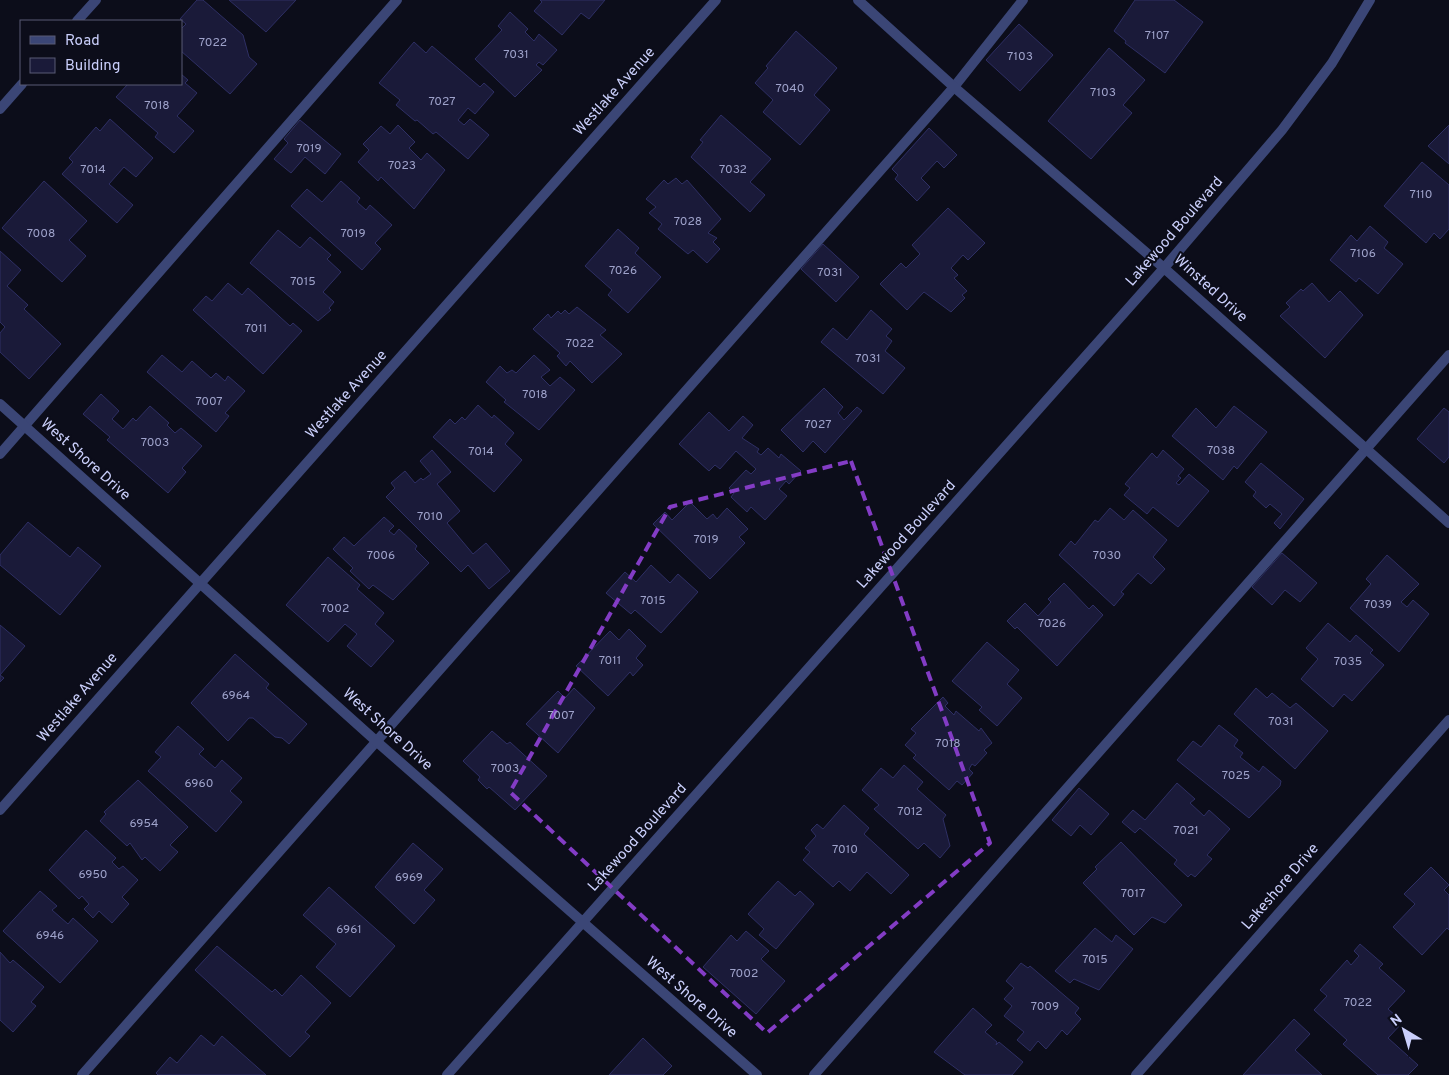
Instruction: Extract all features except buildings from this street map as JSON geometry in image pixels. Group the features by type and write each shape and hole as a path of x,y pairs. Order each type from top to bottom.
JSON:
{"street":[{"path":"78,20 96,0"},
{"path":"0,454 397,0"},
{"name":"Westlake Avenue","path":"0,810 716,0"},
{"name":"Winsted Drive","path":"858,0 954,87 1164,268 1449,523"},
{"path":"82,1075 954,87 1023,0"},
{"name":"Lakewood Boulevard","path":"447,1075 1164,268 1282,130 1332,63 1370,0"},
{"path":"0,109 21,85"},
{"path":"814,1075 1449,355"},
{"name":"West Shore Drive","path":"0,404 376,741 757,1075"},
{"name":"Lakeshore Drive","path":"1136,1075 1449,720"}],"highlighted area":[{"path":"851,461 990,843 767,1033 510,792 670,507"}]}
